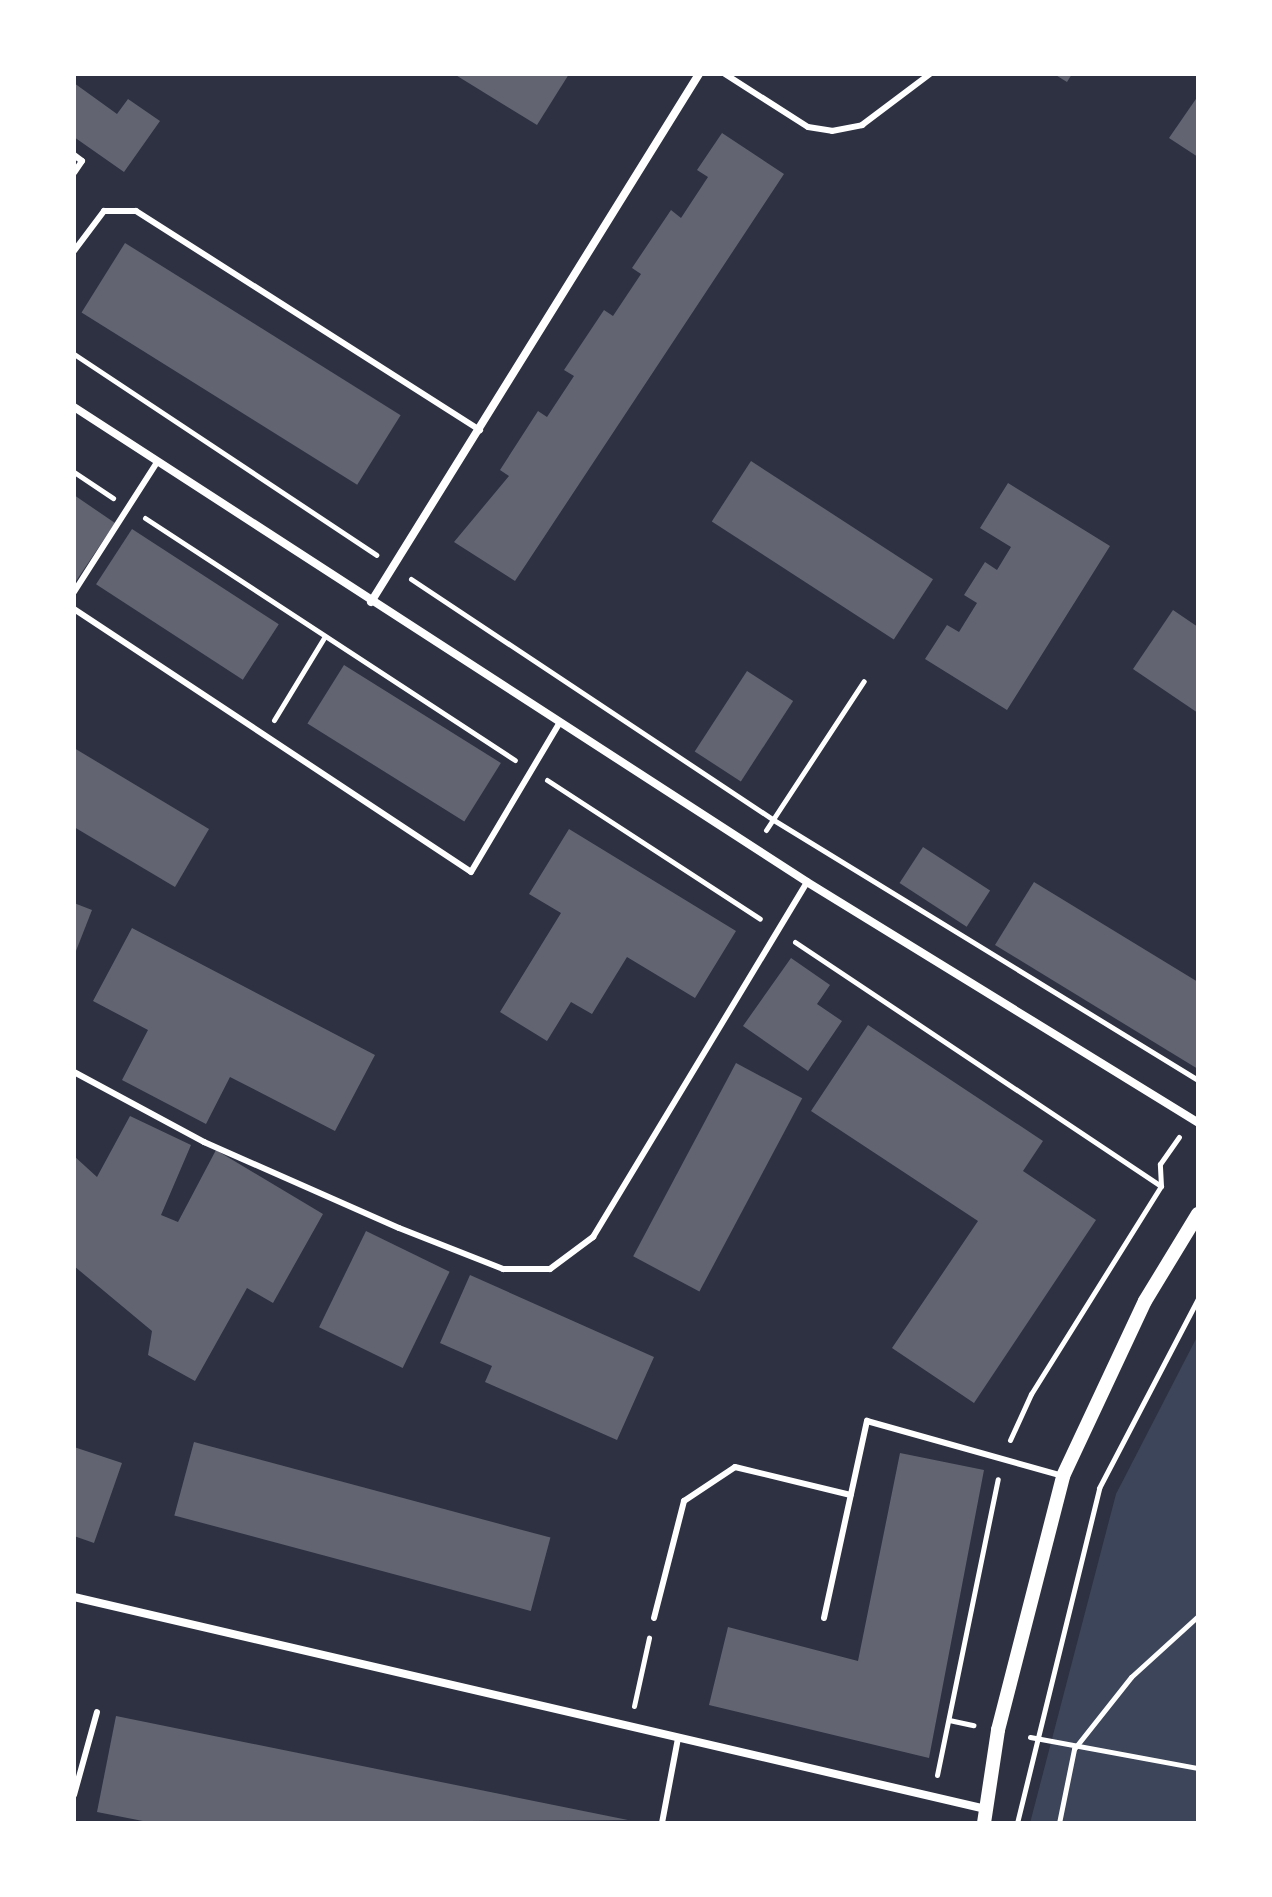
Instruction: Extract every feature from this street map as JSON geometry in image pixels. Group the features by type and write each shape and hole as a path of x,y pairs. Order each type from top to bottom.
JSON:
{"street":[{"path":"371,602 699,74"},
{"path":"74,407 807,882 1195,1121"},
{"path":"74,1597 932,1796 985,1816 998,1730 1063,1476 1145,1301 1198,1214"}],"lane":[{"path":"725,74 808,127 832,131 862,125 930,74"},
{"path":"74,155 82,161 74,173"},
{"path":"74,251 104,211 136,211 480,430"},
{"path":"74,592 157,462"},
{"path":"74,609 471,872 560,722"},
{"path":"74,1072 204,1142 399,1228 503,1269 550,1269 593,1237 807,882"},
{"path":"824,1618 867,1421 1063,1476"},
{"path":"654,1618 684,1501 735,1467 851,1495"},
{"path":"74,1795 97,1712"},
{"path":"662,1823 678,1738"}],"path":[{"path":"74,354 772,819 1198,1080"},
{"path":"74,472 778,930 1161,1186"},
{"path":"265,735 325,636"},
{"path":"756,848 864,681"},
{"path":"932,1796 1002,1458 1031,1394 1161,1186 1160,1164 1195,1121"},
{"path":"1017,1823 1032,1737 1099,1488 1198,1299"},
{"path":"1059,1823 1074,1749 1131,1677 1198,1616"},
{"path":"629,1727 654,1618"},
{"path":"949,1720 1074,1749 1198,1768"}],"shaded area":[{"path":"1198,1335 1198,1823 1030,1823 1116,1494"}],"building":[{"path":"454,74 569,74 537,125"},
{"path":"1054,74 1072,74 1067,82"},
{"path":"74,83 117,114 128,99 160,121 124,172 74,137"},
{"path":"1198,96 1198,157 1169,138"},
{"path":"722,133 784,174 515,581 454,542 509,476 500,470 538,411 547,417 574,376 564,370 604,310 613,316 641,274 632,268 671,210 681,218 708,177 697,170"},
{"path":"125,243 401,415 357,485 82,313"},
{"path":"751,461 933,579 894,640 712,521"},
{"path":"1008,483 1110,546 1007,710 925,659 947,625 959,632 977,603 964,595 985,562 997,570 1011,547 980,528"},
{"path":"74,495 115,523 74,584"},
{"path":"132,529 279,624 243,680 96,584"},
{"path":"1173,610 1198,627 1198,713 1133,669"},
{"path":"344,665 501,763 464,822 307,724"},
{"path":"747,671 793,701 741,781 695,752"},
{"path":"74,748 209,829 175,887 74,827"},
{"path":"569,829 736,931 695,998 627,957 592,1014 571,1002 547,1041 500,1012 561,913 529,894"},
{"path":"923,847 990,891 967,927 900,883"},
{"path":"1034,882 1198,982 1198,1069 995,945"},
{"path":"74,903 92,910 74,956"},
{"path":"132,928 375,1055 335,1131 230,1077 206,1124 122,1080 148,1030 93,1001"},
{"path":"791,958 830,985 817,1004 842,1021 808,1071 743,1026"},
{"path":"868,1025 1043,1141 1023,1171 1096,1220 974,1403 892,1348 978,1221 811,1111"},
{"path":"736,1063 802,1098 699,1292 633,1256"},
{"path":"130,1116 191,1145 161,1215 178,1222 216,1150 323,1214 273,1303 247,1288 195,1381 148,1355 152,1331 74,1266 74,1156 97,1177"},
{"path":"366,1231 450,1272 403,1368 319,1327"},
{"path":"470,1275 654,1357 617,1440 485,1382 492,1366 440,1343"},
{"path":"194,1442 550,1538 531,1611 174,1515"},
{"path":"74,1447 122,1463 94,1543 74,1536"},
{"path":"900,1453 984,1470 929,1758 709,1705 728,1627 858,1661"},
{"path":"116,1716 628,1820 153,1823 97,1812"}]}
